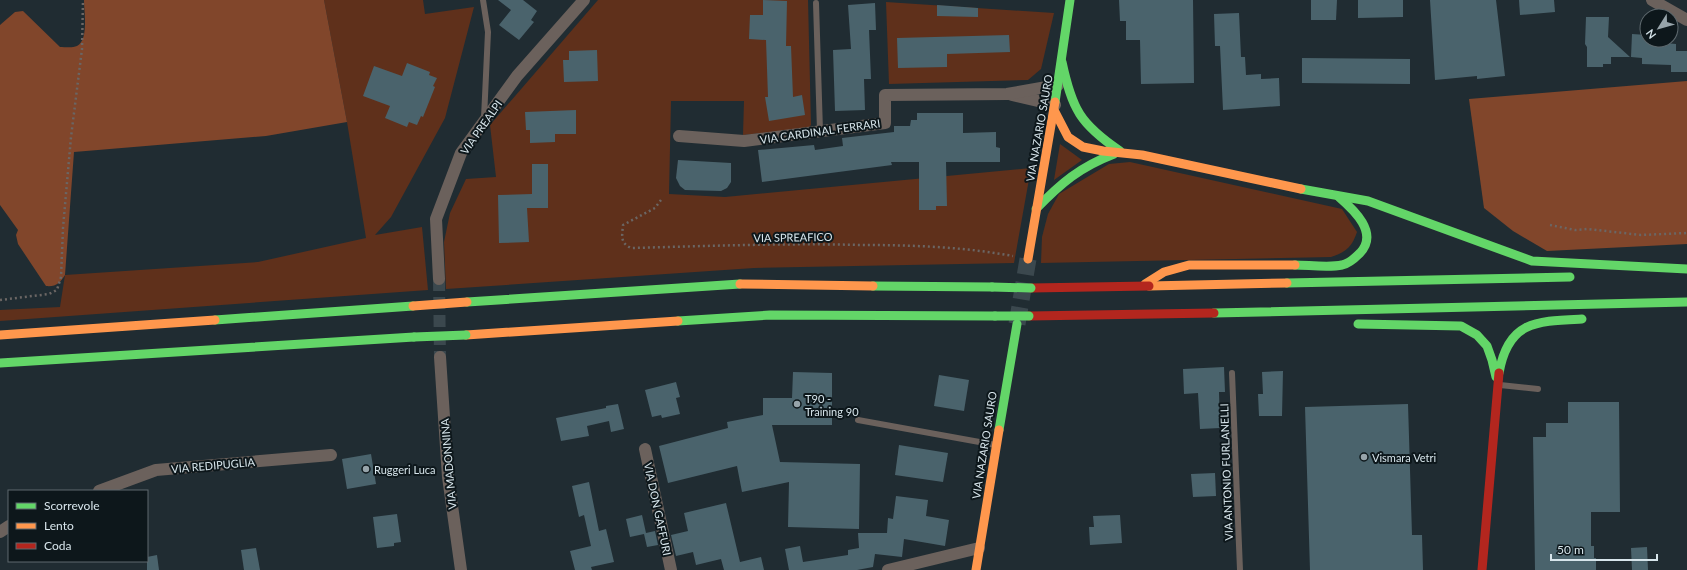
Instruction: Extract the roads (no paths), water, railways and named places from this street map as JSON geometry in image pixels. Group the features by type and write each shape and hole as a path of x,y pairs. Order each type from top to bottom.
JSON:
{"main road":[{"name":"VIA NAZARIO SAURO","path":"1028,259 1062,62 1070,0"},
{"path":"1062,62 1071,98 1077,110 1090,128 1120,152"},
{"path":"1054,107 1062,127 1068,137 1081,146 1093,150 1120,152 1339,196 1368,200 1532,261 1687,269"},
{"path":"1050,135 1062,127 1080,126 1090,128"},
{"path":"1036,209 1059,184 1077,170 1090,162 1120,152"},
{"path":"1143,285 1164,272 1189,265 1342,265 1354,260 1363,252 1367,233 1359,214 1339,196"},
{"path":"1648,277 1687,276"},
{"path":"0,335 746,284 1030,288 1578,277"},
{"path":"0,363 770,315 1029,316 1302,312 1687,302"},
{"path":"1302,312 1324,319"},
{"path":"1482,570 1497,384 1503,355 1508,342 1517,333 1544,322 1589,319"},
{"name":"VIA NAZARIO SAURO","path":"976,570 1017,324"},
{"path":"1347,324 1462,326 1474,332 1490,351 1497,384"}],"street":[{"name":"VIA PREALPI","path":"440,279 436,219 461,153 517,76 584,0"},
{"path":"1655,1 1687,20"},
{"name":"VIA CARDINAL FERRARI","path":"679,136 744,141 885,123 885,95 1007,94 1058,85"},
{"name":"VIA CARDINAL FERRARI","path":"1007,94 1054,107"},
{"name":"VIA MADONNINA","path":"440,357 448,477 461,570"},
{"name":"VIA DON GAFFURI","path":"645,449 671,570"},
{"name":"VIA REDIPUGLIA","path":"102,490 156,470 330,455"},
{"path":"888,570 980,548"}],"lane":[{"path":"483,0 488,32 483,122"},
{"path":"816,3 820,131"},
{"name":"VIA ANTONIO FURLANELLI","path":"1232,373 1240,570"},
{"path":"1497,384 1538,389"},
{"path":"858,420 997,445"}],"tunnel":[{"path":"1017,324 1028,259"},
{"path":"439,279 440,357"}],"place":[{"name":"T90 - Training 90","path":"797,404"},
{"name":"Vismara Vetri","path":"1364,457"},
{"name":"Ruggeri Luca","path":"366,469"}]}
